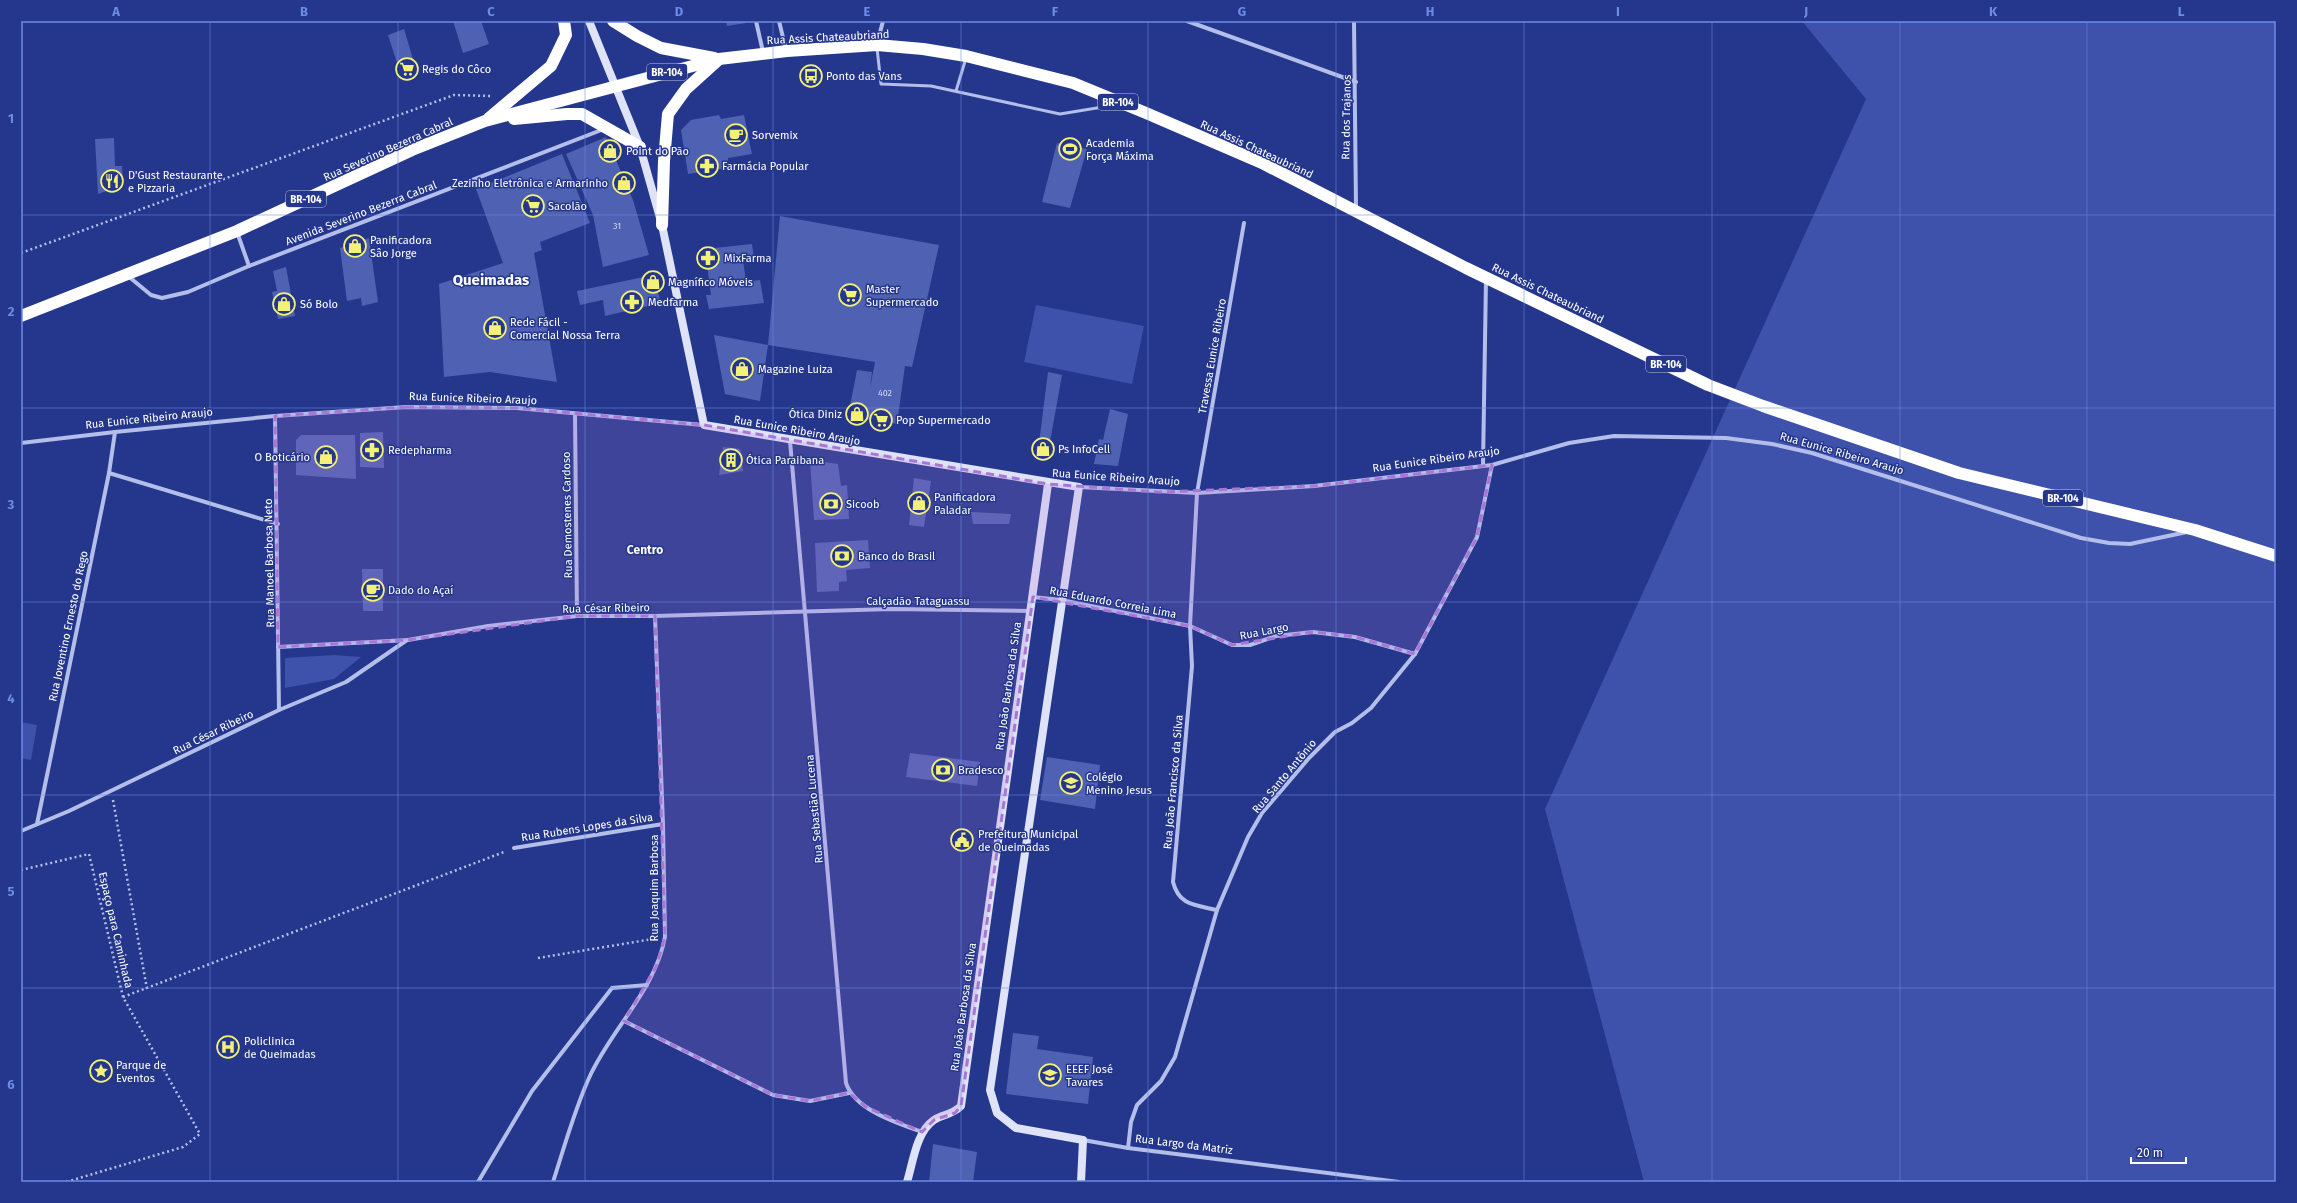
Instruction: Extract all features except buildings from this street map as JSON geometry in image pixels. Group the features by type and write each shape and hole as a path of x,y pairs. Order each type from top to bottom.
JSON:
{"highway":[{"path":"485,121 517,96 551,66 566,35 564,21"},
{"path":"613,21 637,36 661,48 719,59"},
{"name":"Rua Assis Chateaubriand","path":"615,85 719,59 763,53 877,45 923,49 966,56 1073,83 1262,163 1356,213 1708,385 1852,438 1959,473 2195,530"},
{"path":"662,225 664,161 668,114 686,89 719,59"},
{"name":"Rua Severino Bezerra Cabral","path":"21,316 237,231 412,150 485,121 615,85"},
{"path":"485,121 582,114 640,147"},
{"name":"BR-104","path":"2195,530 2276,556"}],"street":[{"path":"589,21 640,147 662,225 704,425"},
{"path":"756,21 763,53"},
{"path":"779,21 786,51"},
{"path":"877,45 883,21"},
{"path":"1187,21 1356,82"},
{"name":"Rua dos Trajanos","path":"1354,21 1357,137 1354,172 1356,213"},
{"name":"Avenida Severino Bezerra Cabral","path":"126,275 141,288 162,298 188,292 250,266 607,128"},
{"name":"Travessa Eunice Ribeiro","path":"1190,626 1197,493 1244,223"},
{"path":"237,231 250,266"},
{"path":"1483,465 1486,277"},
{"name":"Rua Eunice Ribeiro Araujo","path":"21,443 275,416 406,407 517,408 704,425 790,441 1048,484 1197,493 1314,486 1492,465 1569,443 1614,436 1726,438 1772,444 1812,453 2080,538 2109,543 2130,544 2195,530"},
{"name":"Rua Demostenes Cardoso","path":"575,414 577,616"},
{"name":"Rua Manoel Barbosa Neto","path":"275,416 278,524 279,710"},
{"name":"Rua Joventino Ernesto do Rego","path":"37,824 109,473 115,432"},
{"name":"Rua Sebastião Lucena","path":"790,441 846,1083 849,1093"},
{"name":"Rua Santo Antônio","path":"1128,1148 1131,1122 1137,1105 1161,1081 1175,1057 1217,910 1248,837 1262,813 1323,743 1335,732 1352,723 1371,708 1415,654 1477,537 1492,465"},
{"path":"109,473 278,524"},
{"name":"Rua João Barbosa da Silva","path":"922,1132 934,1120 954,1113 961,1106 1048,484"},
{"path":"1061,600 1079,487"},
{"name":"Rua Eduardo Correia Lima","path":"1032,597 1061,600 1190,626"},
{"name":"Rua Largo da Matriz","path":"1061,600 990,1090 997,1113 1016,1128 1128,1148 1399,1182"},
{"name":"Calçadão Tataguassu","path":"806,612 892,609 1030,611"},
{"name":"Rua César Ribeiro","path":"278,647 408,640 488,626 577,616 655,616 806,612"},
{"name":"Rua Joaquim Barbosa","path":"553,1182 589,1078 647,985 662,951 665,937 664,824 655,616"},
{"name":"Rua Largo","path":"1190,626 1232,645 1250,645 1276,636 1313,632 1355,637 1415,654"},
{"name":"Rua João Francisco da Silva","path":"1190,626 1192,666 1173,882 1176,892 1188,903 1217,910"},
{"name":"Rua César Ribeiro","path":"21,831 112,790 279,710 346,682 408,640"},
{"name":"Rua Rubens Lopes da Silva","path":"514,848 664,824"},
{"path":"478,1182 532,1091 612,988 647,985"},
{"path":"624,1021 773,1095 810,1101 849,1093 866,1107 922,1132 907,1182"},
{"path":"1081,1182 1083,1140"}],"lane":[{"path":"877,45 881,84 931,86 1060,114 1123,103"},
{"path":"956,91 966,56"}],"path":[{"path":"21,253 454,95 517,96"},
{"path":"112,790 147,989"},
{"path":"123,997 514,848"},
{"name":"Espaço para Caminhada","path":"21,870 89,854 123,997 200,1134 183,1147 66,1182"},
{"path":"538,958 665,937"}],"highlighted area":[{"path":"406,407 517,408 704,425 1048,484 1159,492 1314,486 1492,465 1477,537 1415,654 1355,637 1313,632 1232,645 1190,626 1033,597 961,1106 955,1113 934,1120 922,1132 866,1107 849,1093 810,1101 773,1095 624,1021 656,967 665,937 655,616 577,616 408,640 278,647 275,416"}],"shaded area":[{"path":"1802,21 2276,21 2276,1182 1644,1182 1545,809 1866,99"},
{"path":"1036,305 1144,326 1132,384 1024,362"},
{"path":"334,655 361,657 334,679 285,688 285,658"},
{"path":"21,722 37,725 31,760 21,758"}],"place":[{"name":"Regis do Côco","path":"407,69"},
{"name":"Ponto das Vans","path":"811,76"},
{"name":"Sorvemix","path":"736,135"},
{"name":"Academia Força Máxima","path":"1070,149"},
{"name":"Point do Pão","path":"610,151"},
{"name":"Farmácia Popular","path":"707,166"},
{"name":"D'Gust Restaurante e Pizzaria","path":"112,181"},
{"name":"Zezinho Eletrônica e Armarinho","path":"624,183"},
{"name":"Sacolão","path":"533,206"},
{"name":"Panificadora Sâo Jorge","path":"355,246"},
{"name":"MixFarma","path":"708,258"},
{"name":"Magnífico Móveis","path":"653,282"},
{"name":"Master Supermercado","path":"850,295"},
{"name":"Medfarma","path":"632,302"},
{"name":"Só Bolo","path":"284,304"},
{"name":"Rede Fácil - Comercial Nossa Terra","path":"495,328"},
{"name":"Magazine Luiza","path":"742,369"},
{"name":"Ótica Diniz","path":"857,414"},
{"name":"Pop Supermercado","path":"881,420"},
{"name":"Ps InfoCell","path":"1043,449"},
{"name":"Redepharma","path":"372,450"},
{"name":"O Boticário","path":"326,457"},
{"name":"Ótica Paraibana","path":"731,460"},
{"name":"Panificadora Paladar","path":"919,503"},
{"name":"Sicoob","path":"831,504"},
{"name":"Banco do Brasil","path":"842,556"},
{"name":"Dado do Açaí","path":"373,590"},
{"name":"Bradesco","path":"943,770"},
{"name":"Colégio Menino Jesus","path":"1071,783"},
{"name":"Prefeitura Municipal de Queimadas","path":"962,840"},
{"name":"Policlinica de Queimadas","path":"228,1047"},
{"name":"Parque de Eventos","path":"101,1071"},
{"name":"EEEF José Tavares","path":"1050,1075"}],"district":[{"name":"Queimadas","path":"491,280"},
{"name":"Centro","path":"645,550"}]}
